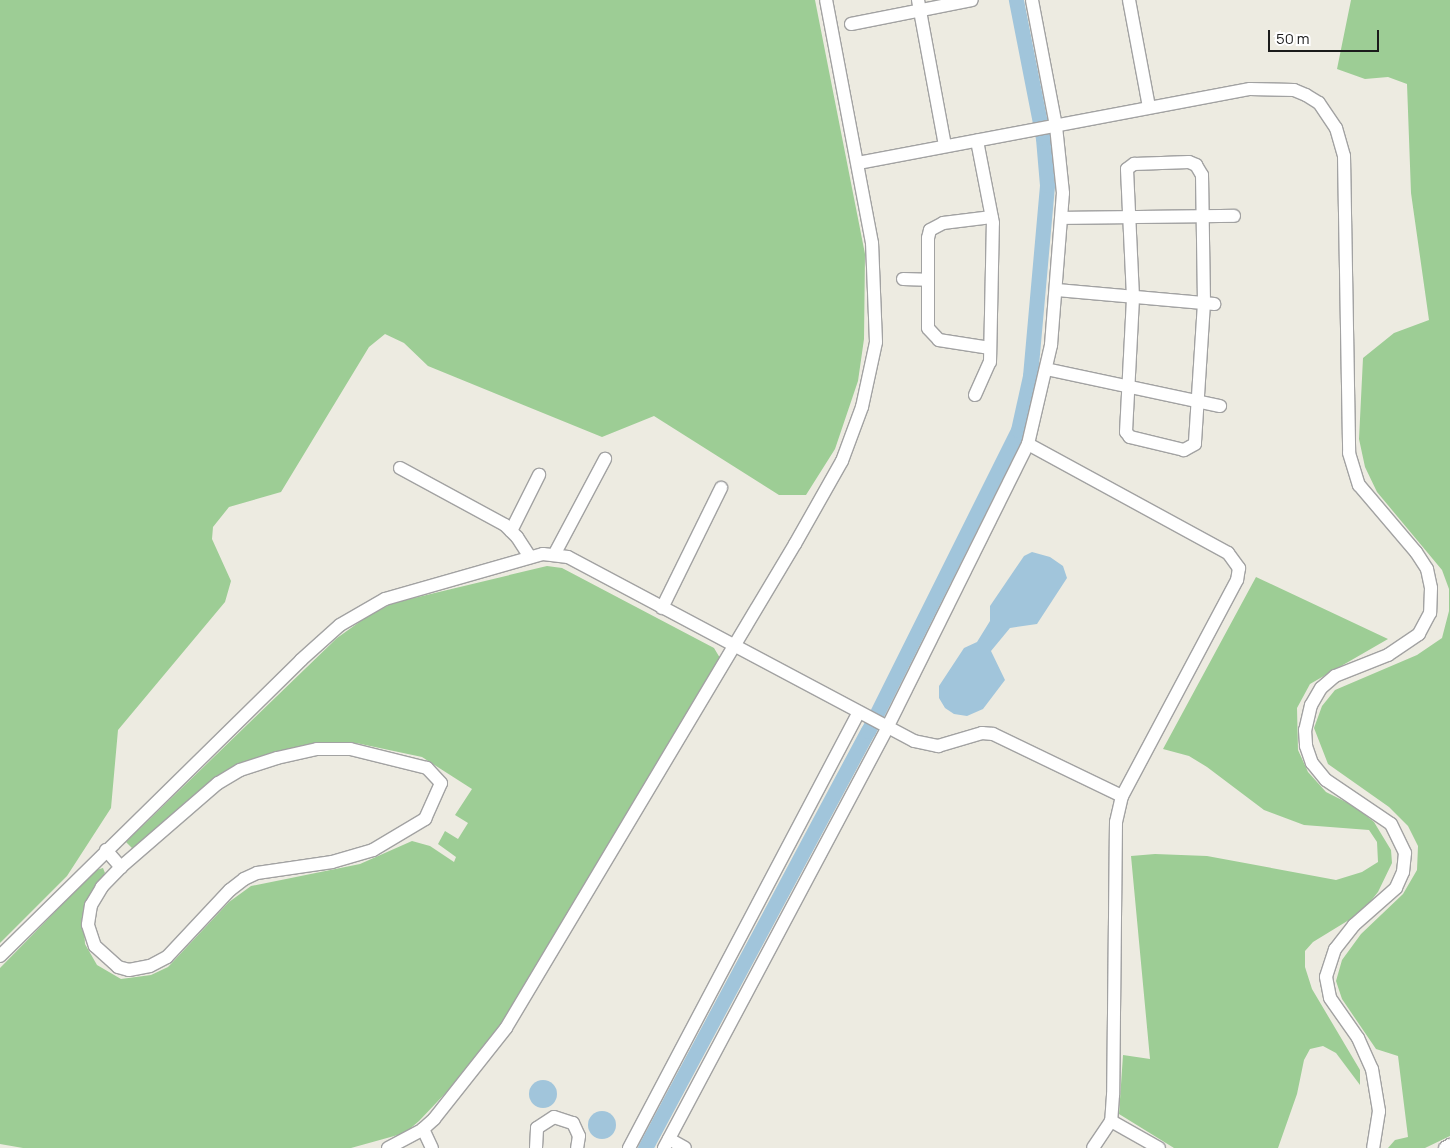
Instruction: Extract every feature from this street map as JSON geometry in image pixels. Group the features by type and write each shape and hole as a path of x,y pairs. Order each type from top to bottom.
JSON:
{"street":[{"path":"388,1148 423,1129 456,1094 506,1028 736,647 842,461 862,408 876,342 875,288 872,243 826,0"},
{"path":"851,24 919,5 972,0"},
{"path":"629,1148 873,721 1028,444 1046,369 1057,290 1063,193 1032,0"},
{"path":"1129,0 1149,107"},
{"path":"919,5 945,146"},
{"path":"858,163 1250,89 1294,90 1319,103 1328,115 1344,156 1349,452 1359,484 1416,552 1427,569 1431,588 1430,613 1419,634 1388,656 1335,676 1321,688 1311,705 1305,730 1306,746 1312,763 1326,780 1376,810 1391,824 1405,853 1403,872 1396,888 1334,948 1326,977 1330,998 1358,1038 1372,1069 1379,1111 1373,1148"},
{"path":"974,395 987,372 990,348 992,217 977,141"},
{"path":"1188,162 1200,169 1203,216 1209,303 1194,444 1184,450 1130,437 1124,424 1133,297 1129,166 1188,162"},
{"path":"1062,218 1234,216"},
{"path":"990,348 938,340 932,336 926,323 930,230 943,223 992,217"},
{"path":"903,279 927,280"},
{"path":"1057,290 1209,303"},
{"path":"1046,369 1220,406"},
{"path":"1028,444 1228,554 1239,568 1237,580 1122,796 1116,822 1111,1121 1093,1148"},
{"path":"554,555 605,459"},
{"path":"400,468 511,530 530,557"},
{"path":"511,530 539,475"},
{"path":"662,608 721,488"},
{"path":"0,956 301,660 340,625 385,599 530,557 554,555 568,557 873,721 928,746 982,733 993,734 1122,796"},
{"path":"685,1148 667,1144 873,721"},
{"path":"317,749 350,749 428,768 441,783 425,819 379,847 332,862 277,868 244,879 230,890 167,957 150,966 129,970 118,967 95,946 88,926 91,905 102,887 122,867 218,783 240,770 277,758 317,749"},
{"path":"106,850 122,867"},
{"path":"536,1148 537,1128 554,1117 573,1123 579,1136 577,1148"},
{"path":"1111,1121 1159,1148"},
{"path":"423,1129 432,1148"},
{"path":"1445,1148 1450,1145"}],"green space":[{"path":"0,0 815,0 865,254 864,339 858,381 835,449 806,495 779,495 654,416 602,437 428,366 404,343 385,334 369,347 281,492 229,507 213,527 212,539 231,581 225,602 118,730 111,808 67,876 0,943"},
{"path":"1351,0 1450,0 1450,1136 1425,1148 1388,1148 1395,1140 1408,1137 1398,1056 1376,1049 1342,999 1336,981 1342,960 1361,934 1403,894 1417,870 1418,846 1408,826 1389,807 1328,764 1314,728 1322,706 1335,690 1417,655 1442,638 1449,611 1449,589 1442,570 1377,492 1365,467 1359,439 1363,358 1394,333 1429,320 1411,193 1407,84 1388,77 1365,79 1337,69"},
{"path":"547,566 562,568 714,648 720,658 500,1025 456,1082 405,1133 351,1148 23,1148 0,1144 0,968 96,870 103,868 105,873 83,910 85,944 97,965 121,979 151,975 168,967 229,902 251,886 360,864 412,841 430,846 454,862 456,857 438,844 445,831 458,839 468,823 455,815 472,789 422,757 356,743 317,744 238,764 133,849 126,842 337,638 365,618 393,603"},
{"path":"1256,577 1388,639 1310,684 1297,708 1298,750 1308,772 1326,792 1354,806 1374,822 1391,850 1392,863 1378,892 1362,912 1313,942 1305,951 1305,967 1312,989 1360,1070 1360,1085 1336,1053 1323,1046 1310,1049 1304,1060 1297,1094 1278,1148 1174,1148 1119,1114 1123,1055 1150,1059 1131,856 1155,854 1207,856 1336,880 1362,872 1378,862 1377,842 1369,830 1304,825 1264,810 1207,767 1189,756 1163,749"}],"water":[{"path":"1032,552 1050,557 1063,566 1067,578 1037,624 1010,628 991,651 1005,680 983,709 967,716 954,714 945,708 939,698 939,686 964,648 977,642 990,621 990,606 1024,556"},
{"path":"543,1080 553,1084 557,1094 553,1104 543,1108 533,1104 529,1094 533,1084"},
{"path":"602,1111 612,1115 616,1125 612,1135 602,1139 592,1135 588,1125 592,1115"}],"waterway":[{"path":"645,1148 868,731 1018,430 1030,376 1047,185 1043,138 1016,0"}]}
